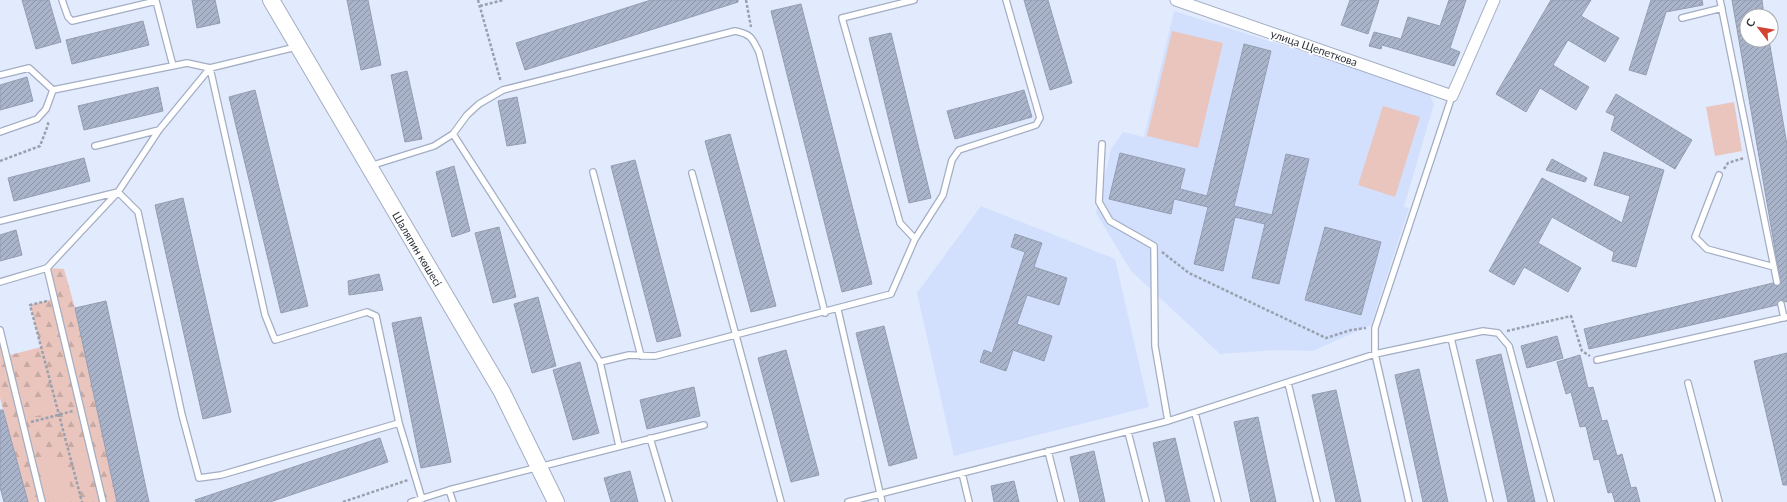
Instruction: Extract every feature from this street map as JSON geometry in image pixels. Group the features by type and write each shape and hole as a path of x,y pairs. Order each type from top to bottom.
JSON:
{"main road":[{"name":"Шаляпин көшесі","path":"271,0 368,167 502,392 540,466 556,502"}],"street":[{"name":"улица Щепеткова","path":"1176,0 1452,96"},
{"path":"1452,96 1494,0"}],"lane":[{"path":"62,0 68,17 72,21 156,0 173,66"},
{"path":"914,0 842,18 900,223 915,239"},
{"path":"600,362 629,355 655,356 838,310 891,294 915,239 944,195 952,160 959,150 1036,125 1040,118 1006,0"},
{"path":"1720,0 1777,282"},
{"path":"1682,18 1722,8"},
{"path":"368,167 434,146 453,134 467,115 479,104 503,90 735,30 746,32 753,38 759,52 825,313"},
{"path":"53,90 187,63 210,68 298,46"},
{"path":"0,75 29,68 53,90"},
{"path":"0,282 47,268 118,192 159,130 210,68"},
{"path":"210,68 265,315 275,340 367,312 376,316 399,423 422,499"},
{"path":"0,132 37,119 46,109 53,90"},
{"path":"1409,502 1376,354 1375,328 1452,96"},
{"path":"95,146 159,130"},
{"path":"453,134 600,362 619,446"},
{"path":"1102,144 1100,202 1110,221 1154,246 1156,346 1168,421"},
{"path":"593,172 641,356"},
{"path":"692,173 781,502"},
{"path":"1719,176 1695,237 1707,249 1774,267"},
{"path":"118,192 138,212 182,415 199,478 221,475 399,423"},
{"path":"0,221 118,192"},
{"path":"47,268 103,502"},
{"path":"1597,360 1785,318 1781,304"},
{"path":"838,310 882,502"},
{"path":"0,330 42,502"},
{"path":"848,502 881,495 1168,421 1376,354 1483,331 1498,334 1509,346 1551,502"},
{"path":"1452,338 1490,502"},
{"path":"1288,382 1317,502"},
{"path":"1688,383 1719,502"},
{"path":"1195,413 1218,502"},
{"path":"411,502 449,490 540,466 704,425"},
{"path":"1128,432 1146,502"},
{"path":"650,438 669,502"},
{"path":"1048,452 1061,502"},
{"path":"962,473 969,502"},
{"path":"449,490 453,502"}],"path":[{"path":"478,0 503,90"},
{"path":"480,6 503,0"},
{"path":"746,0 753,38"},
{"path":"0,161 40,146 48,125 46,109"},
{"path":"1719,176 1728,163 1751,156"},
{"path":"1154,246 1189,273 1326,338 1351,330 1375,328"},
{"path":"54,299 30,305 82,502"},
{"path":"1498,334 1571,316 1582,352 1597,360"},
{"path":"23,424 81,409"},
{"path":"342,502 415,478"}],"shaded area":[{"path":"1174,11 1428,91 1434,104 1404,207 1409,208 1371,325 1313,351 1277,350 1220,354 1131,271 1096,213 1111,149 1123,132 1144,137"},
{"path":"981,206 1115,259 1149,407 954,456 917,293"}],"green space":[{"path":"1172,31 1223,43 1198,148 1147,136"},
{"path":"1734,102 1742,151 1715,156 1706,107"},
{"path":"1383,106 1420,117 1395,197 1358,185"},
{"path":"47,268 64,269 75,308 117,502 28,502 0,398 0,330 6,356 41,347 30,305 54,299"},
{"path":"51,398 54,412 32,417 29,403"},
{"path":"86,450 93,476 79,479 72,454"},
{"path":"62,457 73,496 50,502 40,462"}],"building":[{"path":"22,0 49,0 61,42 36,49"},
{"path":"192,0 215,0 220,23 197,28"},
{"path":"347,0 368,0 381,65 361,70"},
{"path":"651,0 738,0 738,2 525,70 516,43"},
{"path":"1024,0 1048,0 1072,83 1050,90"},
{"path":"1350,0 1379,0 1368,34 1341,25"},
{"path":"1449,0 1466,0 1450,48 1460,52 1454,66 1382,45 1381,49 1369,46 1374,32 1401,39 1408,17 1440,26"},
{"path":"1551,0 1591,0 1581,16 1619,38 1605,62 1568,40 1553,65 1589,87 1576,110 1540,88 1526,112 1496,94"},
{"path":"1651,0 1702,0 1703,5 1666,12 1646,75 1629,70"},
{"path":"1732,0 1762,0 1763,8 1739,8 1739,41"},
{"path":"801,4 872,284 842,292 771,11"},
{"path":"143,21 149,45 72,64 66,40"},
{"path":"891,33 931,198 909,203 869,38"},
{"path":"1244,44 1271,51 1234,206 1272,215 1286,154 1309,159 1279,284 1252,278 1265,224 1235,217 1223,271 1194,264 1208,207 1174,199 1171,214 1109,199 1120,153 1185,169 1180,189 1207,196"},
{"path":"1740,48 1770,48 1787,145 1787,302 1780,300 1777,305 1589,349 1584,329 1773,283 1776,286 1781,284"},
{"path":"407,71 422,139 405,142 391,75"},
{"path":"27,77 33,101 0,110 0,85"},
{"path":"158,87 163,111 84,130 78,106"},
{"path":"255,90 308,306 281,313 229,97"},
{"path":"1024,90 1032,117 955,139 947,111"},
{"path":"1616,94 1692,140 1675,169 1611,130 1615,116 1606,112"},
{"path":"517,97 526,143 507,146 498,101"},
{"path":"730,134 776,306 751,312 705,141"},
{"path":"1604,152 1664,170 1636,267 1612,261 1614,252 1552,217 1538,243 1581,268 1568,292 1524,267 1514,285 1489,271 1542,178 1622,223 1630,196 1594,185"},
{"path":"84,158 90,181 14,201 8,178"},
{"path":"1552,159 1587,178 1585,182 1546,170"},
{"path":"635,160 681,336 657,342 611,166"},
{"path":"454,166 470,231 452,237 436,172"},
{"path":"183,198 231,412 203,419 155,205"},
{"path":"499,227 516,297 493,303 475,233"},
{"path":"1325,227 1381,242 1361,315 1305,300"},
{"path":"16,230 22,255 0,261 0,235"},
{"path":"1015,234 1042,243 1034,267 1067,278 1059,305 1027,295 1017,324 1052,336 1044,361 1013,350 1006,371 980,362 984,350 992,353 1025,252 1011,247"},
{"path":"379,274 383,290 349,295 348,281"},
{"path":"538,297 556,366 532,373 514,304"},
{"path":"106,301 149,502 117,502 75,308"},
{"path":"421,317 451,462 421,468 392,323"},
{"path":"884,326 917,458 889,466 856,333"},
{"path":"1557,336 1563,358 1527,368 1521,346"},
{"path":"786,350 819,475 791,482 758,358"},
{"path":"1787,353 1787,485 1783,485 1754,361"},
{"path":"1501,354 1535,502 1508,502 1476,360"},
{"path":"1580,355 1588,388 1593,387 1602,421 1607,420 1617,456 1622,454 1631,488 1636,487 1640,502 1615,502 1612,492 1608,493 1599,459 1594,460 1586,426 1580,427 1571,392 1566,394 1557,362"},
{"path":"580,362 599,433 573,440 553,370"},
{"path":"1419,369 1448,502 1423,502 1395,375"},
{"path":"694,387 700,416 647,429 640,400"},
{"path":"1336,390 1361,502 1336,502 1312,395"},
{"path":"0,410 3,410 28,502 4,502 0,487"},
{"path":"1258,417 1276,502 1251,502 1234,422"},
{"path":"380,438 388,462 270,502 196,502 195,500"},
{"path":"1175,438 1190,502 1166,502 1153,443"},
{"path":"1094,451 1105,502 1080,502 1070,457"},
{"path":"630,471 638,502 611,502 604,478"},
{"path":"1014,481 1019,502 994,502 991,486"}]}
